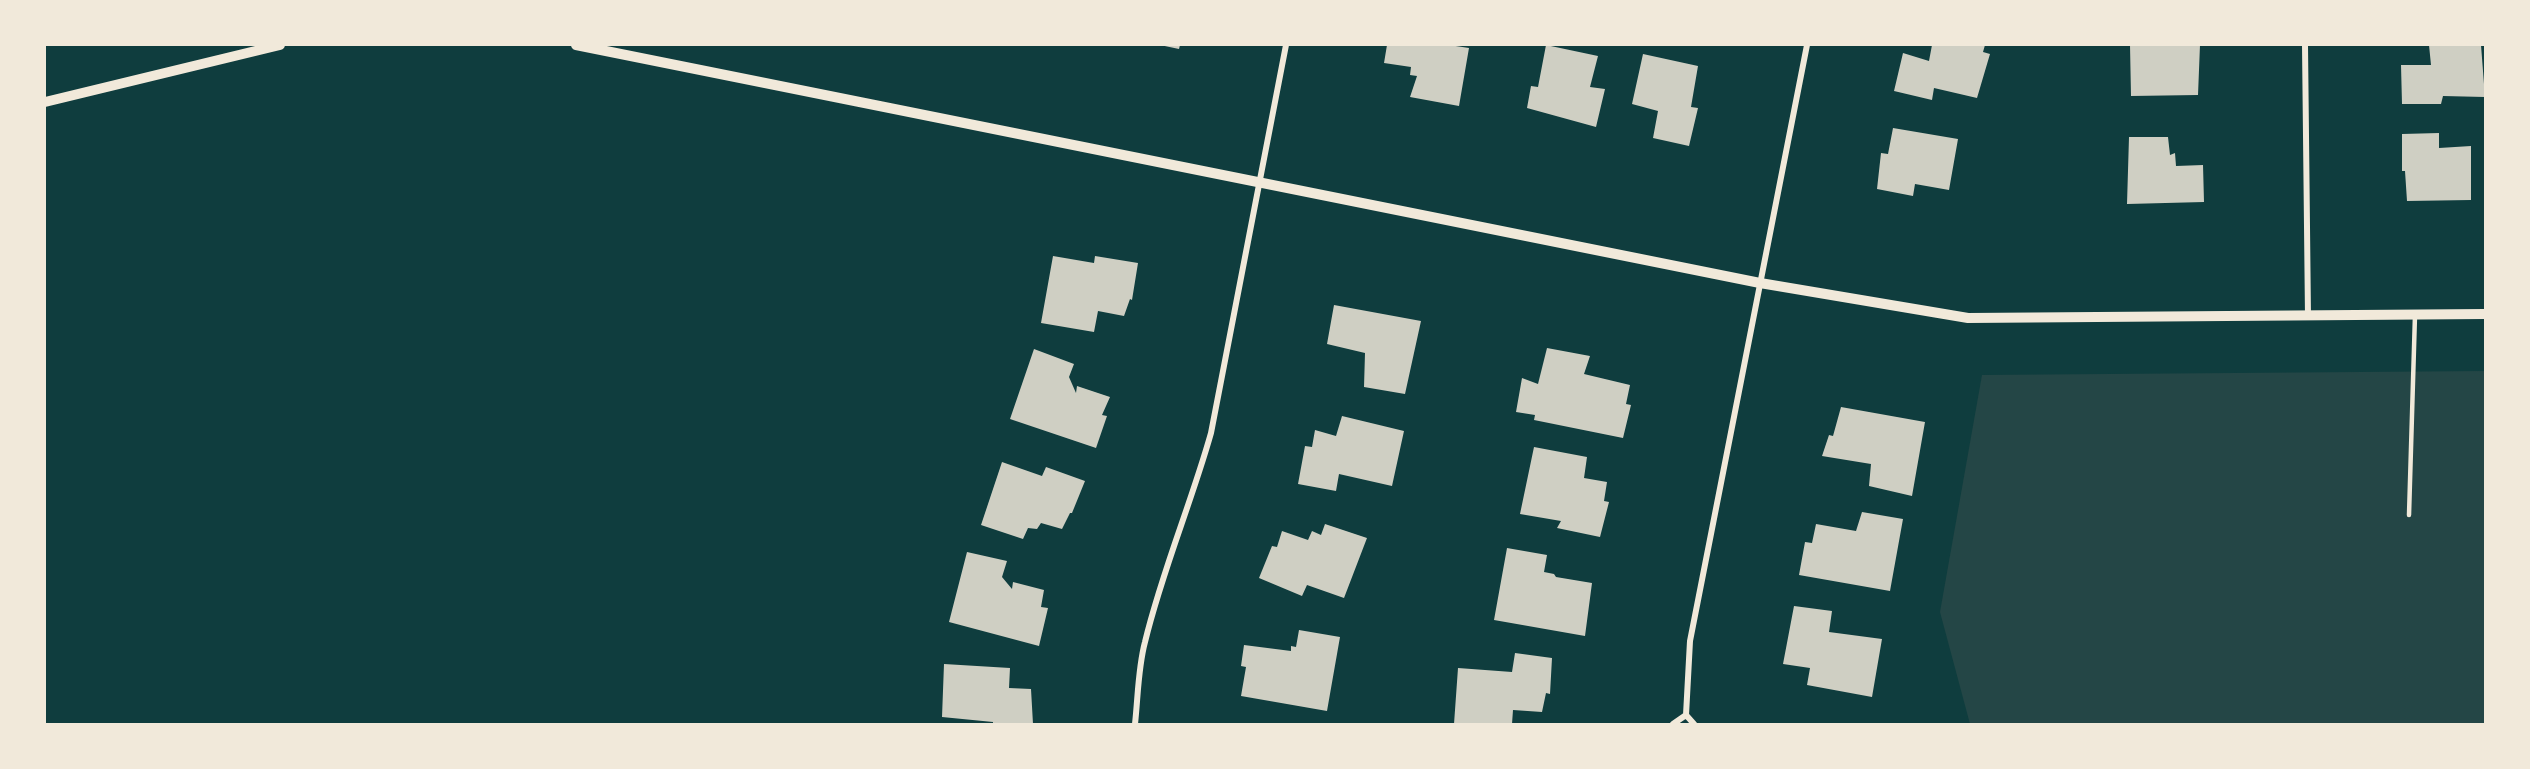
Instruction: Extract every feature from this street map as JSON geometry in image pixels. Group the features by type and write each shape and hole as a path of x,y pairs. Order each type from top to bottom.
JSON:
{"street":[{"path":"45,102 280,45"},
{"path":"576,45 1760,283 1968,318 2485,314"},
{"path":"1135,724 1144,645 1167,561 1195,488 1211,433 1286,45"},
{"path":"1694,724 1686,716 1690,641 1807,45"},
{"path":"2305,45 2308,316"},
{"path":"1673,724 1686,716"}],"lane":[{"path":"2409,515 2415,315"}],"shaded area":[{"path":"2485,371 2485,724 1970,724 1940,612 1982,375"}],"building":[{"path":"1160,45 1180,45 1179,49"},
{"path":"1387,45 1449,45 1469,48 1459,106 1410,97 1417,76 1410,75 1411,67 1384,63"},
{"path":"1546,45 1598,56 1590,87 1605,89 1596,127 1527,108 1531,86 1538,87"},
{"path":"1932,45 1985,45 1983,52 1990,54 1977,98 1934,88 1932,100 1894,91 1903,53 1929,61"},
{"path":"2130,45 2200,45 2198,95 2131,96"},
{"path":"2429,45 2481,45 2485,97 2443,96 2441,104 2402,104 2401,65 2431,65"},
{"path":"1643,54 1698,66 1691,107 1698,108 1689,146 1653,138 1658,111 1632,104"},
{"path":"1893,128 1958,139 1949,190 1915,184 1913,196 1877,189 1881,153 1888,154"},
{"path":"2439,133 2439,148 2471,146 2471,200 2407,201 2405,171 2402,171 2402,134"},
{"path":"2129,137 2168,137 2170,155 2175,153 2176,166 2203,165 2204,202 2127,204"},
{"path":"1053,256 1094,263 1095,256 1138,263 1132,300 1130,299 1124,316 1098,311 1094,332 1041,323"},
{"path":"1334,305 1421,321 1405,394 1364,387 1365,353 1327,344"},
{"path":"1547,348 1590,356 1584,374 1630,385 1626,404 1631,405 1623,438 1534,420 1535,415 1516,412 1522,378 1538,384"},
{"path":"1034,349 1074,364 1069,377 1076,393 1077,386 1110,397 1102,415 1107,416 1096,448 1010,419"},
{"path":"1841,407 1925,422 1912,496 1869,486 1871,464 1822,456 1829,435 1833,436"},
{"path":"1342,416 1404,431 1392,486 1339,474 1336,491 1298,484 1305,446 1312,447 1315,430 1336,436"},
{"path":"1534,447 1587,457 1584,478 1607,482 1604,501 1609,502 1600,537 1557,528 1561,521 1520,514"},
{"path":"1002,462 1042,476 1046,467 1085,481 1072,513 1062,529 1041,523 1037,529 1028,528 1023,539 981,525"},
{"path":"1862,512 1903,519 1890,591 1799,575 1805,542 1812,543 1816,524 1856,531"},
{"path":"1325,524 1367,538 1344,598 1307,585 1302,596 1259,578 1272,546 1277,547 1282,531 1308,540 1312,531 1321,535"},
{"path":"1507,548 1547,555 1544,572 1554,574 1556,577 1592,583 1585,636 1494,620"},
{"path":"967,552 1007,561 1002,577 1012,589 1013,582 1044,590 1041,607 1048,608 1039,646 949,622"},
{"path":"1794,606 1832,611 1829,632 1882,639 1872,697 1807,685 1810,668 1783,664"},
{"path":"1299,630 1340,637 1327,711 1241,696 1246,667 1241,666 1244,645 1291,651 1291,646 1296,647"},
{"path":"1515,653 1552,658 1550,694 1546,693 1542,712 1513,710 1512,724 1454,724 1458,668 1512,672"},
{"path":"944,664 1010,668 1009,688 1031,689 1033,724 993,724 993,722 942,717"}]}
